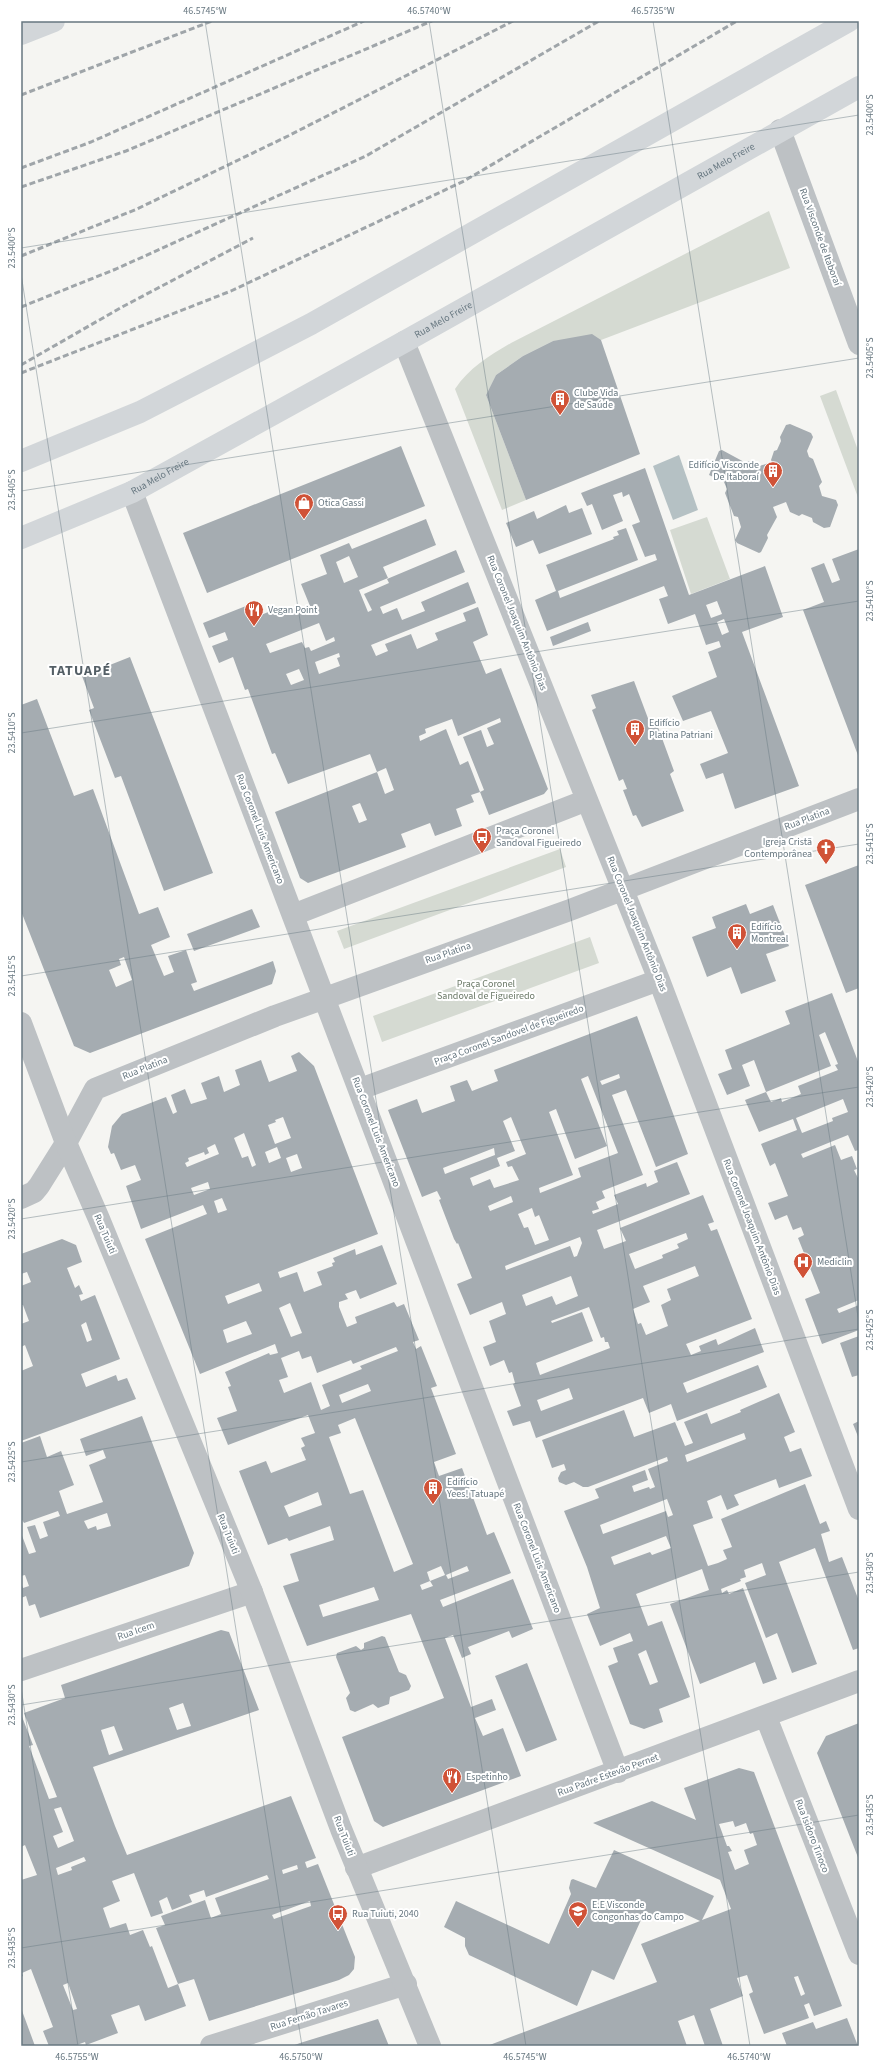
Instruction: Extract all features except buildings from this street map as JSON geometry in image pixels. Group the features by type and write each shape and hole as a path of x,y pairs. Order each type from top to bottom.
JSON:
{"main road":[{"path":"21,34 54,21"},
{"path":"21,461 140,412 311,324 849,21"},
{"name":"Rua Melo Freire","path":"21,538 132,492 404,342 859,87"}],"street":[{"name":"Rua Visconde de Itaboraí","path":"780,130 859,344"},
{"name":"Rua Coronel Joaquim Antônio Dias","path":"404,342 659,980 859,1510"},
{"name":"Rua Coronel Luis Americano","path":"132,492 360,1089 618,1772"},
{"name":"Rua Platina","path":"21,1198 34,1192 66,1143 95,1088 325,998 623,890 859,799"},
{"path":"293,915 587,800"},
{"name":"Praça Coronel Sandovel de Figueiredo","path":"360,1089 659,980"},
{"name":"Rua Tuiuti","path":"21,1023 66,1143 99,1219 252,1592 356,1868 375,1916 406,1984 430,2046"},
{"name":"Rua Icem","path":"21,1670 252,1592"},
{"name":"Rua Padre Estevão Pernet","path":"356,1868 766,1717 859,1681"},
{"name":"Rua Isidoro Tinoco","path":"766,1717 859,1954"},
{"name":"Rua Fernão Tavares","path":"212,2046 406,1984"}],"green space":[{"path":"769,211 790,268 601,340 553,341 523,356 496,375 486,395 526,500 502,510 455,389 467,375 480,363 511,343"},
{"path":"836,390 859,453 859,500 820,396"},
{"path":"707,517 730,579 691,594 670,530"},
{"path":"560,849 566,867 344,949 337,931"},
{"name":"Praça Coronel Sandoval de Figueiredo","path":"590,937 599,963 382,1042 373,1016"}],"shaded area":[{"path":"679,455 698,510 673,520 653,466"}],"railway":[{"path":"21,95 212,21"},
{"path":"21,168 91,142 364,21"},
{"path":"21,187 126,151 432,21"},
{"path":"21,256 137,209 288,136 513,21"},
{"path":"21,307 116,269 366,156 599,21"},
{"path":"21,373 231,291 464,181 737,21"},
{"path":"21,365 122,307 253,238"}],"place":[{"name":"Clube Vida de Saúde","path":"560,416"},
{"name":"Edifício Visconde De Itaboraí","path":"773,488"},
{"name":"Otica Gassi","path":"304,520"},
{"name":"Vegan Point","path":"254,627"},
{"name":"Edifício Platina Patriani","path":"635,746"},
{"name":"Praça Coronel Sandoval Figueiredo","path":"482,854"},
{"name":"Igreja Cristã Contemporânea","path":"826,865"},
{"name":"Edifício Montreal","path":"737,950"},
{"name":"Mediclin","path":"803,1279"},
{"name":"Edifício Yees! Tatuapé","path":"433,1505"},
{"name":"Espetinho","path":"452,1794"},
{"name":"E.E Visconde Congonhas do Campo","path":"578,1928"},
{"name":"Rua Tuiuti, 2040","path":"338,1931"}],"district":[{"name":"TATUAPÉ","path":"80,671"}]}
